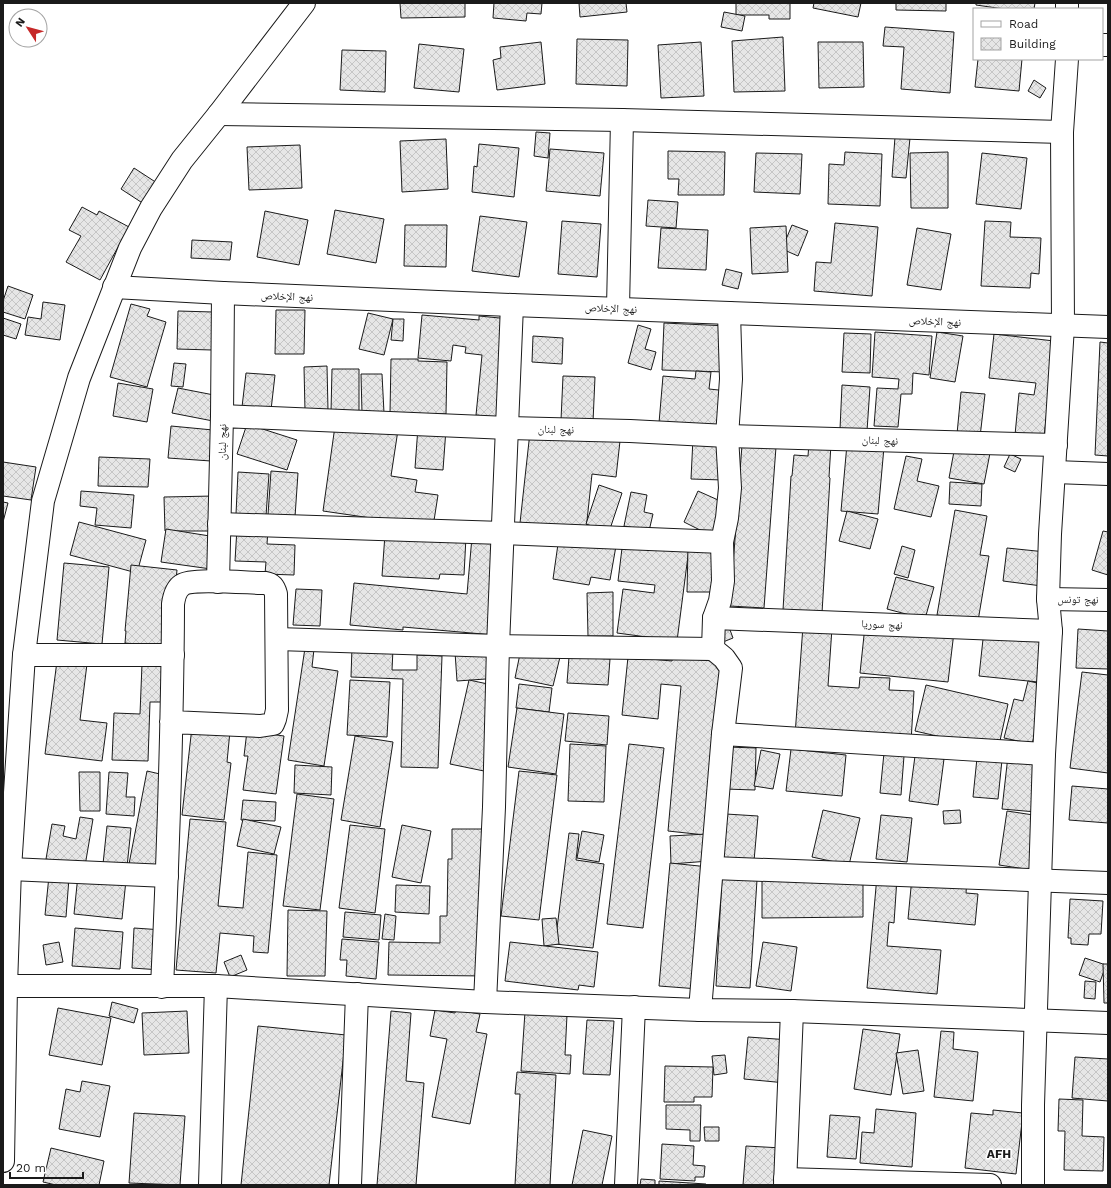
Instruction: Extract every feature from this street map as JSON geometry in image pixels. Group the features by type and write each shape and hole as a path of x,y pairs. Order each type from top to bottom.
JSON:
{"street":[{"path":"3,1161 10,869 24,655 43,501 79,378 130,248 151,208 182,160 304,3"},
{"path":"1033,1185 1033,1105 1044,754 1051,631 1048,599 1050,534 1063,326 1062,132 1066,60"},
{"path":"219,114 622,120 1062,132"},
{"path":"618,308 622,120"},
{"name":"نهج الإخلاص","path":"114,287 512,305 1108,327"},
{"path":"222,416 223,293"},
{"path":"485,1002 494,807 498,646 512,305"},
{"path":"713,649 714,618 720,601 723,581 722,542 727,518 730,488 728,436 732,379 729,313"},
{"name":"نهج لبنان","path":"218,582 222,416 728,436 1056,445"},
{"path":"1055,472 1108,474"},
{"path":"219,524 722,542"},
{"path":"162,986 168,876 173,604 176,590 188,582 196,581 265,583 272,585 276,594 276,719 272,724 260,726 171,722"},
{"name":"نهج تونس","path":"1048,599 1108,600"},
{"name":"نهج سوريا","path":"714,618 1051,631"},
{"path":"277,639 498,646 713,649 724,658 731,668 723,734 700,1010"},
{"path":"24,655 173,656"},
{"path":"723,734 1044,754"},
{"path":"713,868 1108,883"},
{"path":"10,869 168,876"},
{"path":"6,986 216,986 485,1002 700,1010 792,1011 1108,1023"},
{"path":"210,1185 216,986"},
{"path":"350,1185 357,994"},
{"path":"626,1185 634,1007"},
{"path":"792,1011 785,1182 990,1185"}],"building":[{"path":"400,3 465,3 465,17 401,18"},
{"path":"494,3 542,3 541,14 527,13 526,21 493,18"},
{"path":"579,3 626,3 627,12 580,17"},
{"path":"736,3 790,3 790,19 769,19 769,15 736,15"},
{"path":"814,3 861,3 858,17 813,8"},
{"path":"896,3 946,3 946,11 896,10"},
{"path":"976,3 1035,3 1034,8 997,8 976,5"},
{"path":"724,12 745,16 742,31 721,27"},
{"path":"885,27 954,32 950,93 901,89 904,47 883,46"},
{"path":"783,37 785,91 734,92 732,41"},
{"path":"577,39 628,40 627,86 576,84"},
{"path":"541,42 545,84 497,90 493,60 501,58 500,47"},
{"path":"701,42 704,96 661,98 658,45"},
{"path":"818,42 863,42 864,87 819,88"},
{"path":"419,44 464,49 459,92 414,88"},
{"path":"342,50 386,51 385,92 340,90"},
{"path":"978,60 1022,60 1019,91 975,87"},
{"path":"1034,80 1046,88 1040,98 1028,91"},
{"path":"536,132 550,133 548,158 534,156"},
{"path":"895,137 910,138 906,178 892,177"},
{"path":"446,139 448,189 402,192 400,141"},
{"path":"479,144 519,148 514,197 472,192 474,166 477,167"},
{"path":"300,145 302,188 249,190 247,147"},
{"path":"550,149 604,153 600,196 546,191"},
{"path":"668,151 725,152 724,195 678,195 679,179 668,179"},
{"path":"845,152 882,154 880,206 828,204 829,164 844,165"},
{"path":"948,152 948,208 911,208 910,153"},
{"path":"756,153 802,154 800,194 754,192"},
{"path":"982,153 1027,158 1021,209 976,204"},
{"path":"134,168 157,183 144,204 121,189"},
{"path":"648,200 678,202 676,228 646,226"},
{"path":"82,207 97,215 99,211 129,227 100,280 66,262 81,236 69,230"},
{"path":"335,210 384,219 376,263 327,254"},
{"path":"265,211 308,220 299,265 257,257"},
{"path":"480,216 527,222 519,277 472,271"},
{"path":"562,221 601,224 597,277 558,274"},
{"path":"985,221 1011,222 1010,237 1041,238 1039,274 1031,273 1030,288 981,286"},
{"path":"835,223 878,227 872,296 814,291 816,262 831,263"},
{"path":"405,225 447,225 446,267 404,266"},
{"path":"792,225 808,231 798,256 782,249"},
{"path":"786,226 788,272 752,274 750,228"},
{"path":"661,228 708,230 706,270 658,268"},
{"path":"917,228 951,234 941,290 907,285"},
{"path":"192,240 232,242 230,260 191,258"},
{"path":"726,269 742,273 738,289 722,285"},
{"path":"8,286 33,295 25,319 3,312 3,301"},
{"path":"43,302 65,305 60,340 25,335 28,317 41,319"},
{"path":"131,304 150,309 147,316 166,322 147,387 110,377"},
{"path":"276,310 305,310 304,354 275,354"},
{"path":"178,311 213,312 212,350 177,349"},
{"path":"368,313 393,319 384,355 359,349"},
{"path":"422,315 479,320 479,316 510,319 510,419 476,415 482,355 465,353 466,347 453,345 451,361 418,358"},
{"path":"3,318 21,324 16,339 3,335"},
{"path":"393,319 404,319 403,341 391,340"},
{"path":"664,323 728,326 725,372 662,370"},
{"path":"638,325 651,329 645,349 656,352 651,370 628,363"},
{"path":"875,332 932,336 929,375 913,373 912,394 901,394 898,427 874,426 877,388 898,389 899,379 872,377"},
{"path":"937,332 963,336 955,382 930,378"},
{"path":"844,333 871,334 870,373 842,372"},
{"path":"994,334 1054,341 1044,438 1015,435 1019,393 1034,395 1036,383 989,378"},
{"path":"533,336 563,338 562,364 532,362"},
{"path":"1100,342 1108,343 1108,456 1095,455"},
{"path":"391,359 418,359 418,361 447,362 446,414 390,413"},
{"path":"174,363 186,364 183,387 171,386"},
{"path":"327,366 328,410 305,411 304,367"},
{"path":"332,369 359,369 359,412 331,412"},
{"path":"696,371 711,372 709,389 728,391 725,428 659,423 663,376 695,379"},
{"path":"246,373 275,375 271,410 242,407"},
{"path":"361,374 382,374 384,413 362,413"},
{"path":"563,376 595,377 593,422 561,420"},
{"path":"118,383 153,389 147,422 113,416"},
{"path":"842,385 870,387 867,431 840,429"},
{"path":"178,388 219,396 213,421 172,413"},
{"path":"961,392 985,394 980,437 957,434"},
{"path":"247,424 297,440 287,470 237,454"},
{"path":"171,426 213,430 211,461 168,458"},
{"path":"335,426 398,430 391,476 417,480 415,492 438,495 433,527 323,511"},
{"path":"418,427 446,429 443,470 415,468"},
{"path":"530,432 620,441 616,477 592,474 586,530 520,523"},
{"path":"693,438 724,438 723,480 691,479"},
{"path":"809,443 831,444 822,613 783,610 791,476 794,455 808,456"},
{"path":"847,444 884,447 878,514 841,511"},
{"path":"742,445 776,447 764,608 730,606"},
{"path":"955,446 990,453 984,484 949,478"},
{"path":"1010,454 1021,459 1015,472 1004,467"},
{"path":"906,456 922,459 917,481 939,486 931,517 894,509"},
{"path":"99,457 150,459 148,487 98,486"},
{"path":"3,462 36,467 31,500 3,496"},
{"path":"271,471 298,473 295,517 268,515"},
{"path":"238,472 269,474 266,516 236,514"},
{"path":"950,482 982,484 981,506 949,504"},
{"path":"599,485 622,493 609,532 586,524"},
{"path":"81,491 134,495 131,528 95,525 97,508 80,506"},
{"path":"698,491 727,504 712,536 684,522"},
{"path":"631,492 647,495 644,512 653,514 649,531 624,526"},
{"path":"214,496 215,531 165,531 164,497"},
{"path":"3,502 8,503 3,522"},
{"path":"955,510 987,516 980,555 989,556 978,621 937,615"},
{"path":"847,511 878,519 870,549 839,541"},
{"path":"79,522 146,540 137,573 70,555"},
{"path":"237,528 268,530 267,544 295,545 294,575 265,574 266,562 235,561"},
{"path":"166,529 216,537 211,569 161,562"},
{"path":"1103,531 1108,532 1108,575 1092,570"},
{"path":"385,534 466,537 464,575 440,574 439,579 382,576"},
{"path":"472,537 503,540 494,635 403,627 403,630 350,625 354,583 467,594"},
{"path":"559,537 616,546 610,580 591,577 589,585 553,579"},
{"path":"623,540 689,548 677,641 617,633 623,589 654,593 655,585 618,581"},
{"path":"902,546 915,550 908,578 894,574"},
{"path":"688,547 720,548 719,592 687,592"},
{"path":"1007,548 1046,552 1042,586 1003,581"},
{"path":"64,563 109,567 102,644 57,640"},
{"path":"131,565 177,570 169,647 125,643"},
{"path":"896,577 934,587 925,619 887,609"},
{"path":"296,589 322,590 320,626 293,625"},
{"path":"613,592 613,636 588,636 587,593"},
{"path":"726,619 733,638 723,642"},
{"path":"803,626 832,628 828,686 859,688 860,677 890,678 889,690 914,691 911,742 795,735"},
{"path":"865,626 954,632 948,682 860,673"},
{"path":"1078,629 1108,631 1108,669 1076,668"},
{"path":"984,630 1042,635 1038,682 979,676"},
{"path":"352,647 393,649 392,670 417,670 417,655 442,656 438,768 401,767 403,679 351,677"},
{"path":"305,648 314,649 312,667 338,671 324,766 288,760"},
{"path":"498,649 500,678 457,681 455,652"},
{"path":"521,649 560,657 553,686 515,678"},
{"path":"569,657 610,659 608,685 567,683"},
{"path":"628,657 672,661 673,657 722,662 705,835 668,831 681,686 661,684 658,719 622,715"},
{"path":"57,661 87,664 80,720 107,723 102,761 45,754"},
{"path":"142,664 170,665 168,702 150,702 148,761 112,760 114,713 140,714"},
{"path":"1082,672 1108,675 1108,773 1070,768"},
{"path":"350,680 390,682 387,737 347,735"},
{"path":"469,680 502,687 484,771 450,764"},
{"path":"1028,681 1047,685 1032,744 1004,738 1014,699 1023,701"},
{"path":"519,684 552,688 549,712 516,708"},
{"path":"926,685 1008,704 998,750 915,731"},
{"path":"517,708 564,714 556,774 508,767"},
{"path":"568,713 609,716 607,745 565,741"},
{"path":"192,727 230,731 227,762 231,763 224,820 182,815"},
{"path":"247,731 284,736 276,794 243,790 248,756 244,756"},
{"path":"355,736 393,742 380,827 341,820"},
{"path":"570,744 606,746 604,802 568,801"},
{"path":"629,744 664,748 643,928 607,924"},
{"path":"727,747 756,748 755,790 725,789"},
{"path":"791,749 846,755 842,796 786,791"},
{"path":"761,750 780,754 773,789 754,786"},
{"path":"884,753 904,756 901,795 880,793"},
{"path":"915,756 944,759 938,805 909,801"},
{"path":"1008,756 1041,759 1036,812 1002,809"},
{"path":"977,758 1002,760 998,799 973,797"},
{"path":"295,765 332,767 331,795 294,793"},
{"path":"147,771 173,777 156,869 129,864"},
{"path":"519,771 557,775 539,920 501,916"},
{"path":"79,772 100,772 100,811 80,811"},
{"path":"109,772 128,773 126,797 135,797 134,816 106,814"},
{"path":"1072,786 1108,789 1108,823 1069,820"},
{"path":"297,794 334,799 320,910 283,906"},
{"path":"243,800 276,802 275,821 241,820"},
{"path":"823,810 860,818 849,865 812,857"},
{"path":"960,810 961,823 944,824 943,811"},
{"path":"1007,811 1040,816 1032,870 999,865"},
{"path":"726,814 758,816 754,861 722,859"},
{"path":"881,815 912,818 907,862 876,859"},
{"path":"80,817 93,819 85,866 46,859 52,824 65,826 63,836 76,839"},
{"path":"190,819 226,822 218,906 243,908 248,852 277,855 268,953 253,952 254,936 220,933 216,973 176,970"},
{"path":"243,819 281,827 274,854 237,846"},
{"path":"350,825 385,829 375,913 339,908"},
{"path":"402,825 431,831 421,883 392,877"},
{"path":"107,826 131,828 127,867 103,864"},
{"path":"452,829 490,829 487,976 388,975 389,942 440,943 440,916 447,916 448,859 452,859"},
{"path":"582,831 604,835 599,862 577,858"},
{"path":"569,833 579,834 576,860 604,864 593,948 555,944"},
{"path":"707,834 709,861 671,864 670,836"},
{"path":"670,863 709,867 699,989 659,986"},
{"path":"78,875 126,880 122,919 74,914"},
{"path":"49,876 69,878 66,917 45,915"},
{"path":"863,876 863,917 762,918 762,877"},
{"path":"877,876 897,878 894,923 889,922 887,946 941,950 937,994 867,988"},
{"path":"912,877 967,880 966,893 978,894 975,925 908,919"},
{"path":"722,878 757,880 750,988 716,986"},
{"path":"396,885 430,886 429,914 395,912"},
{"path":"1070,899 1103,901 1101,934 1089,934 1088,945 1071,944 1071,938 1068,938"},
{"path":"288,910 327,911 325,976 287,976"},
{"path":"345,912 381,915 379,940 343,937"},
{"path":"385,914 396,916 394,940 382,939"},
{"path":"556,918 559,944 544,946 542,919"},
{"path":"75,928 123,932 120,969 72,966"},
{"path":"134,928 163,930 161,970 132,968"},
{"path":"342,939 379,942 376,979 346,976 347,960 340,960"},
{"path":"59,942 63,962 46,965 43,945"},
{"path":"510,942 598,952 594,987 579,985 578,990 505,981"},
{"path":"763,942 797,947 791,991 756,986"},
{"path":"241,955 247,970 230,977 224,962"},
{"path":"1085,958 1106,965 1100,982 1079,975"},
{"path":"1103,964 1108,964 1108,1003 1104,1003"},
{"path":"1085,981 1096,982 1095,999 1084,998"},
{"path":"112,1002 138,1009 134,1023 109,1016"},
{"path":"58,1008 111,1018 102,1065 49,1055"},
{"path":"435,1010 455,1013 456,1010 480,1014 476,1032 487,1034 470,1124 432,1117 447,1039 430,1036"},
{"path":"187,1011 189,1053 144,1055 142,1013"},
{"path":"391,1011 411,1013 406,1081 424,1083 416,1185 377,1185"},
{"path":"525,1012 567,1015 565,1055 571,1055 570,1074 521,1071"},
{"path":"587,1020 614,1021 610,1075 583,1074"},
{"path":"258,1026 346,1035 329,1185 241,1185"},
{"path":"863,1029 900,1034 891,1095 854,1089"},
{"path":"941,1031 954,1032 953,1049 978,1052 973,1101 934,1097"},
{"path":"748,1037 790,1040 786,1083 744,1079"},
{"path":"918,1050 924,1091 903,1094 896,1053"},
{"path":"725,1055 727,1073 714,1075 712,1056"},
{"path":"1075,1057 1108,1059 1108,1101 1072,1098"},
{"path":"665,1066 713,1067 712,1097 694,1097 694,1102 664,1102"},
{"path":"517,1072 556,1075 550,1185 515,1185 520,1094 515,1094"},
{"path":"82,1081 110,1086 100,1137 59,1129 66,1089 80,1092"},
{"path":"1059,1099 1083,1100 1082,1136 1104,1137 1103,1171 1064,1170 1065,1131 1058,1131"},
{"path":"666,1105 701,1105 700,1141 690,1141 690,1130 666,1129"},
{"path":"876,1109 916,1113 912,1167 860,1163 862,1132 874,1133"},
{"path":"993,1110 1023,1113 1016,1174 965,1168 971,1113 993,1115"},
{"path":"134,1113 185,1116 180,1185 129,1183"},
{"path":"830,1115 860,1117 856,1159 827,1157"},
{"path":"704,1127 719,1127 719,1141 705,1141"},
{"path":"583,1130 612,1136 602,1185 572,1185"},
{"path":"662,1144 694,1146 693,1165 705,1166 704,1177 695,1177 695,1181 660,1179"},
{"path":"746,1146 782,1148 780,1185 743,1185"},
{"path":"51,1148 104,1161 99,1185 56,1185 43,1182"},
{"path":"641,1179 655,1180 655,1185 640,1185"},
{"path":"659,1181 706,1184 706,1185 659,1185"}],"district":[{"name":"AFH","path":"999,1154"}]}
